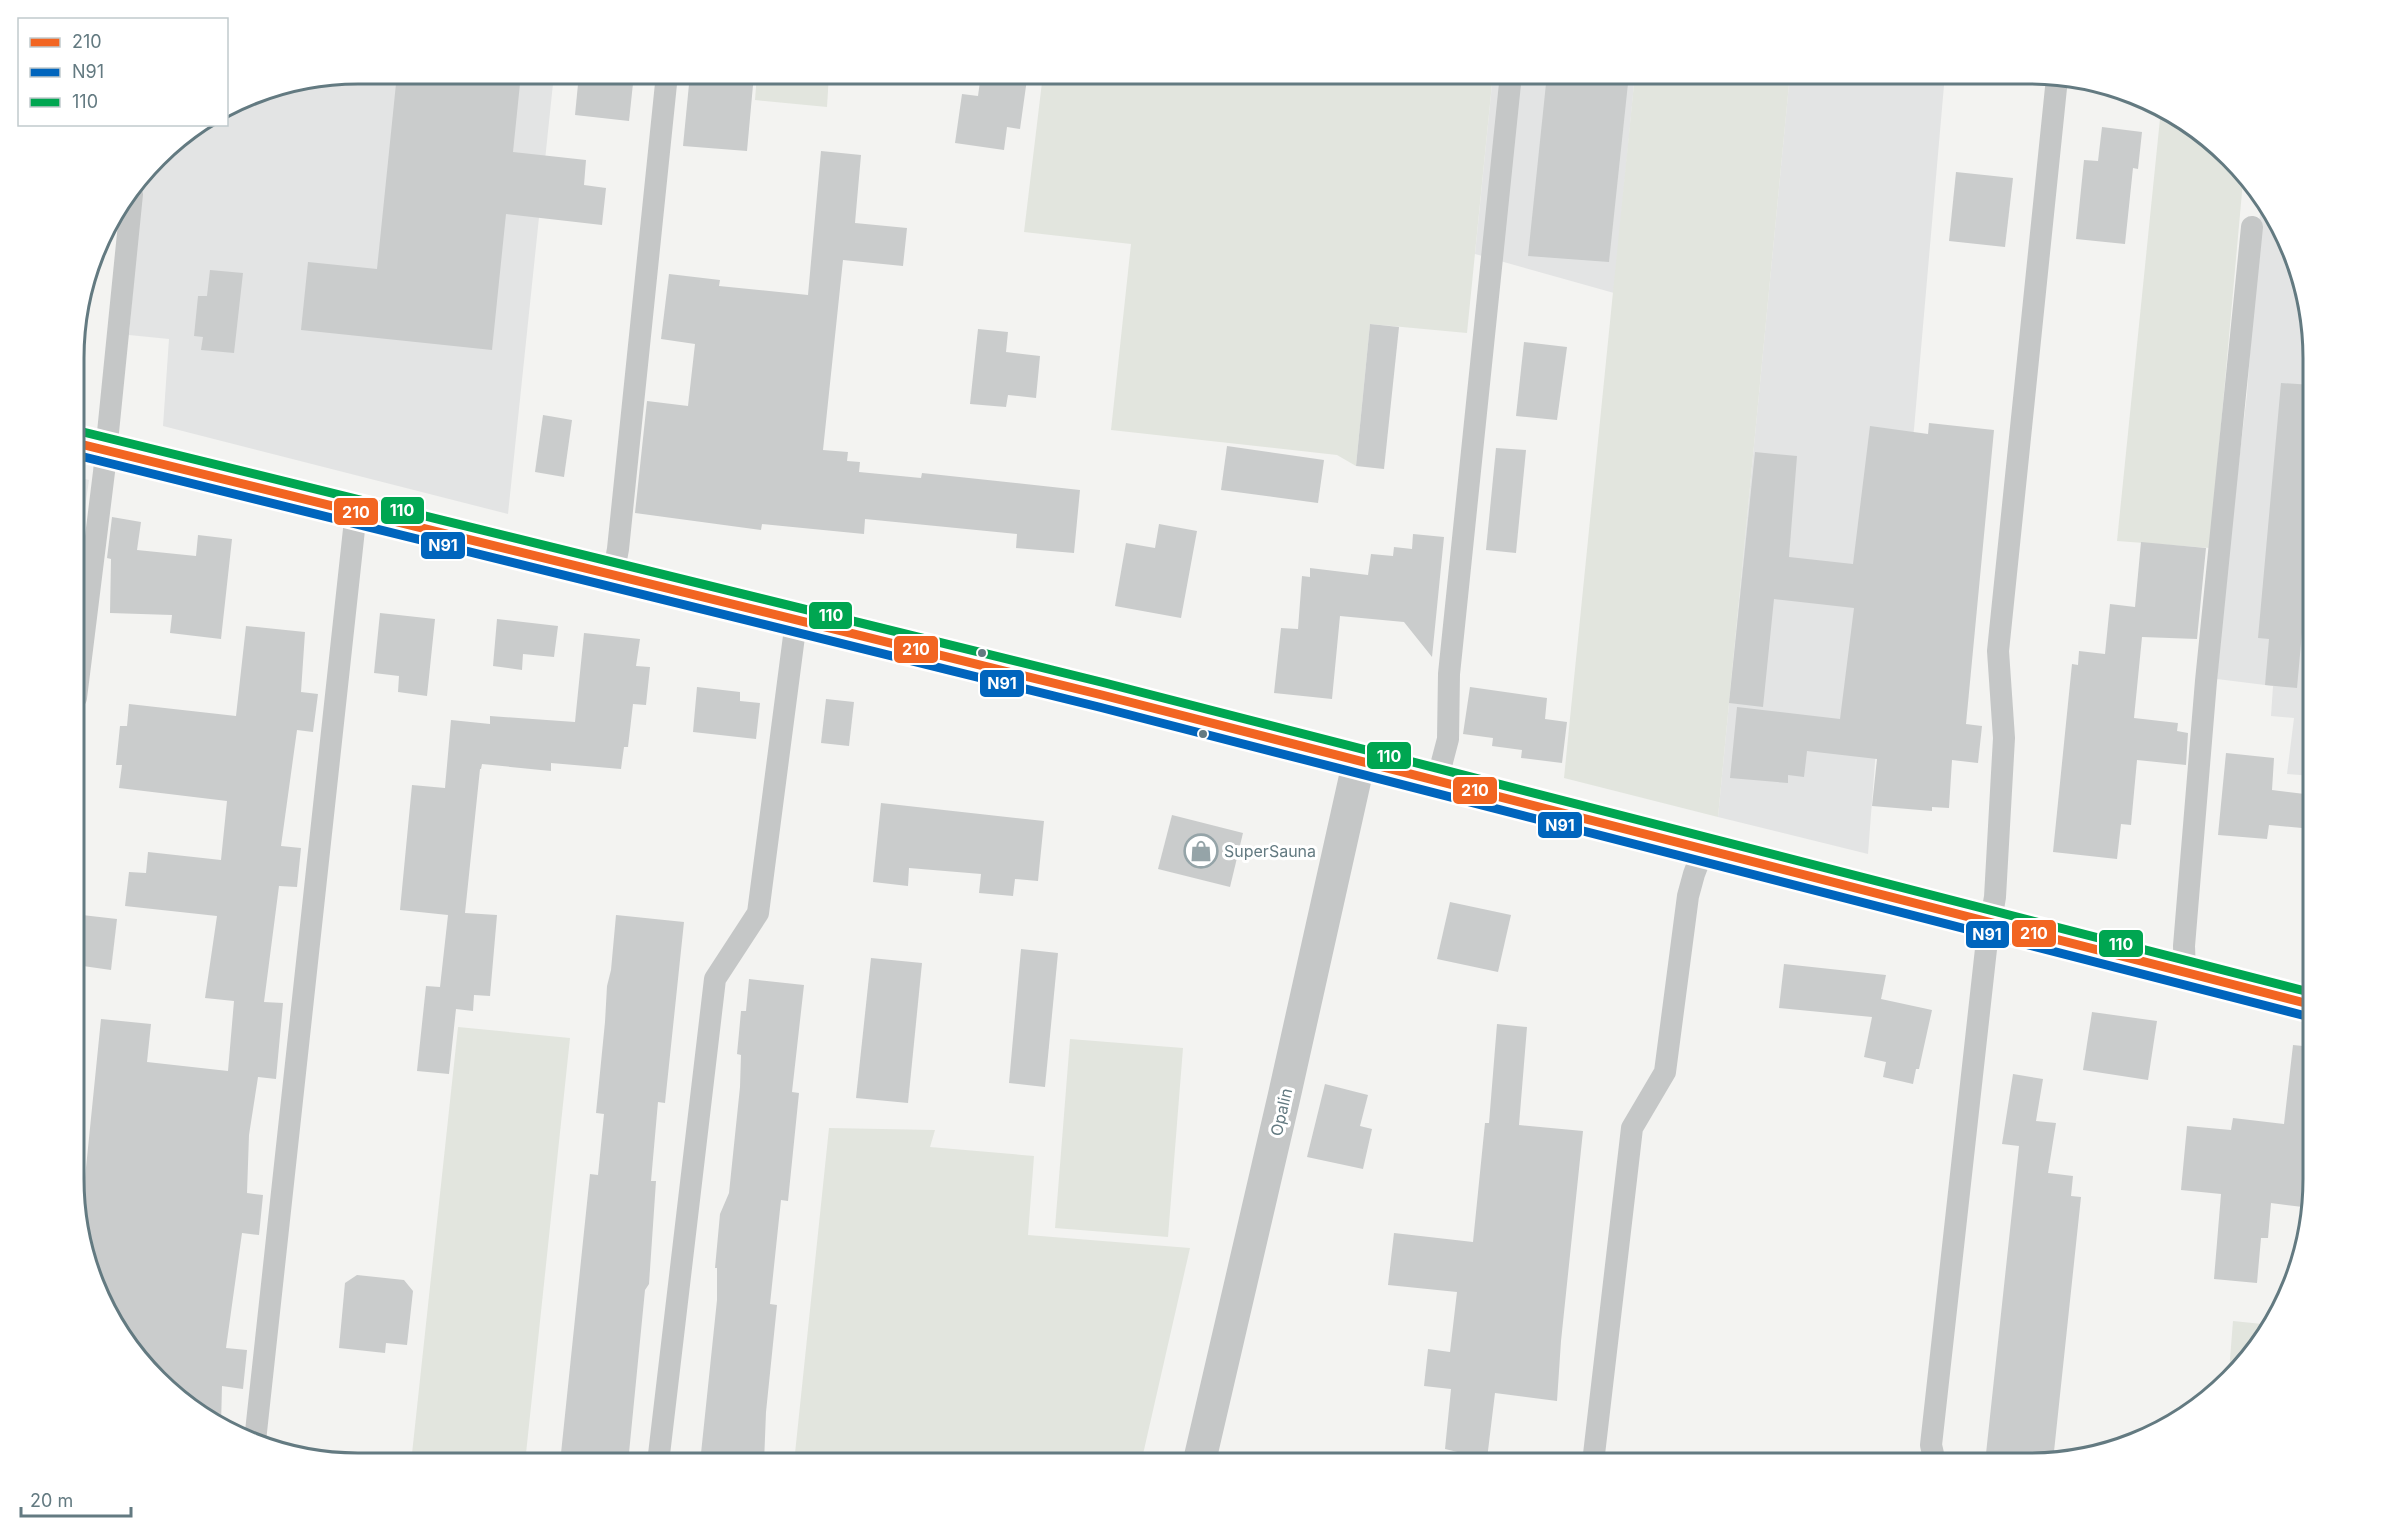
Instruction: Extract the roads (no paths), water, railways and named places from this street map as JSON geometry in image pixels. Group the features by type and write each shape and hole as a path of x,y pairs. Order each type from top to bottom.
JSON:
{"main road":[{"path":"91,446 1102,695 2303,1002"}],"street":[{"name":"Opalin","path":"1201,1453 1282,1108 1359,761"}],"lane":[{"path":"613,576 618,549 666,84"},
{"path":"1437,781 1448,739 1449,675 1510,84"},
{"path":"1933,1453 1931,1445 1990,923 1995,897 2004,738 1998,651 2055,85"},
{"path":"84,564 91,446 130,206"},
{"path":"2185,972 2184,946 2205,693 2252,227"},
{"path":"256,1433 356,511"},
{"path":"659,1453 715,979 758,913 796,621"},
{"path":"1594,1453 1632,1128 1665,1072 1688,896 1704,848"}],"place":[{"name":"SuperSauna","path":"1201,851"}]}
